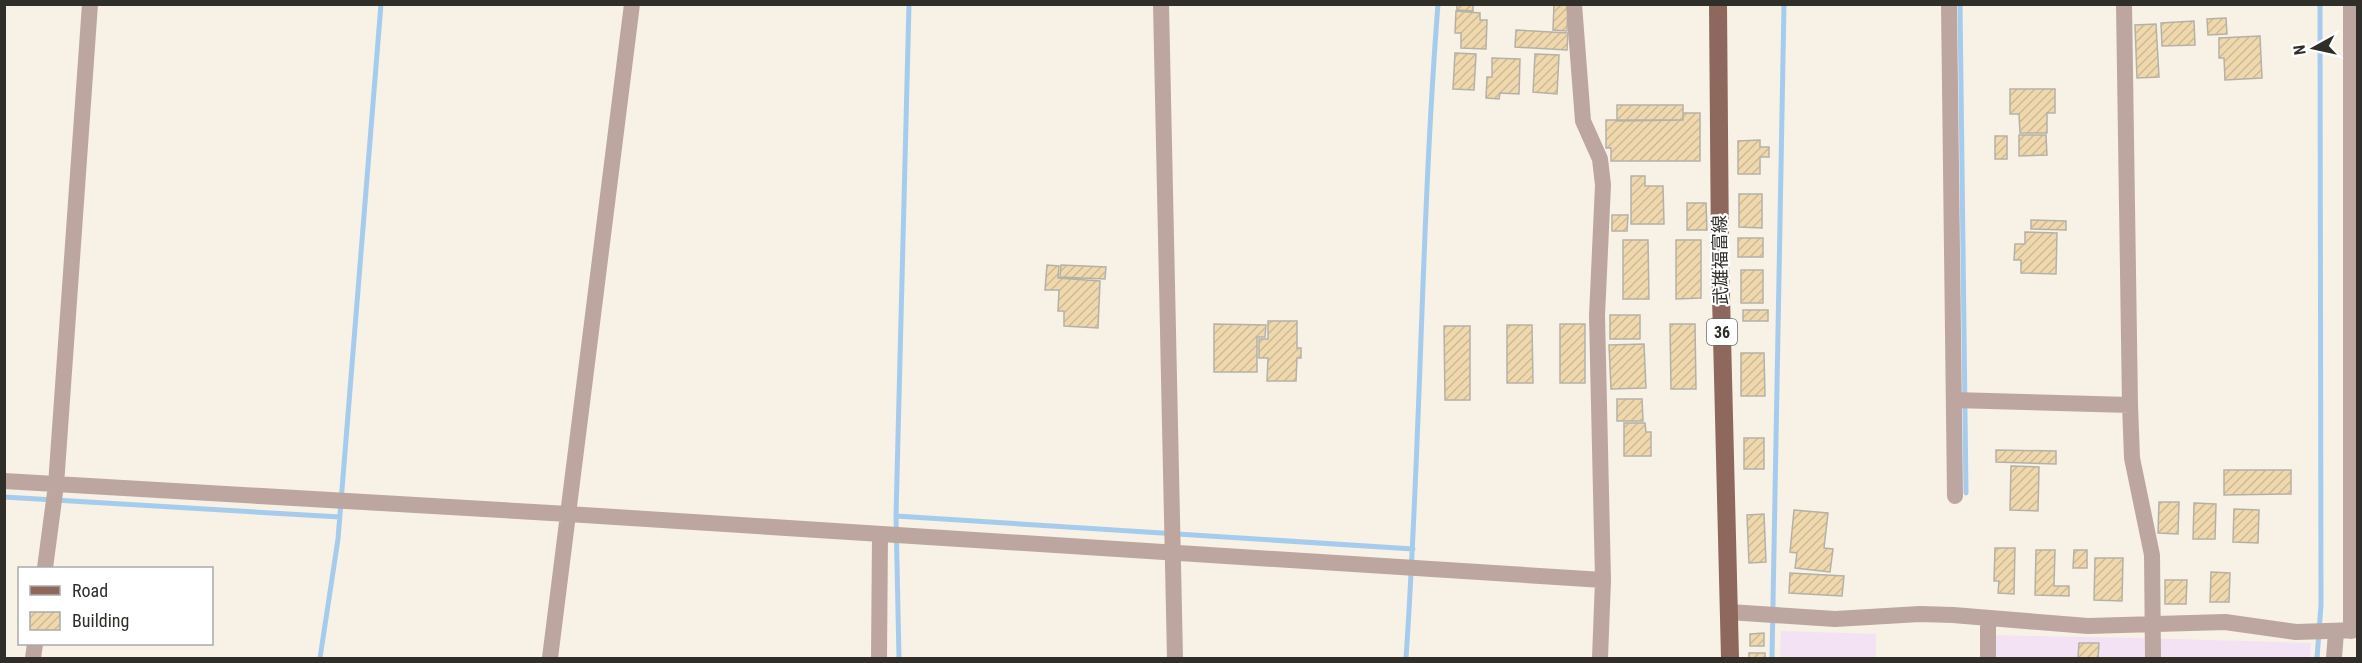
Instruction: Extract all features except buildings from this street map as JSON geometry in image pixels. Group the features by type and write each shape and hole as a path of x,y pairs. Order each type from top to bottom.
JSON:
{"main road":[{"name":"武雄福富線","path":"1718,4 1720,256 1730,658"}],"street":[{"path":"45,567 55,495 90,4"},
{"path":"550,658 632,4"},
{"path":"1161,4 1175,658"},
{"path":"1574,4 1583,121 1600,159 1603,185 1597,316 1603,580 1600,658"},
{"path":"1949,4 1955,496"},
{"path":"2124,4 2130,405 2133,458 2152,555 2152,658"},
{"path":"2334,658 2354,163 2351,4"},
{"path":"1954,400 2130,405"},
{"path":"4,481 55,495 342,500 893,535 1174,540 1398,568 1603,580"},
{"path":"879,658 893,535"},
{"path":"1729,612 1836,619 1920,614 2088,626 2225,622 2336,631"},
{"path":"1988,618 1988,658"}],"shaded area":[{"path":"1781,631 1876,634 1876,658 1780,658"},
{"path":"1980,635 2311,643 2310,658 1981,658"}],"waterway":[{"path":"320,658 338,539 381,4"},
{"path":"899,658 896,516 909,4"},
{"path":"1406,658 1432,86 1438,4"},
{"path":"1772,658 1784,4"},
{"path":"1960,4 1966,493"},
{"path":"2317,658 2321,605 2320,4"},
{"path":"4,497 340,517"},
{"path":"896,516 1413,549"}]}
